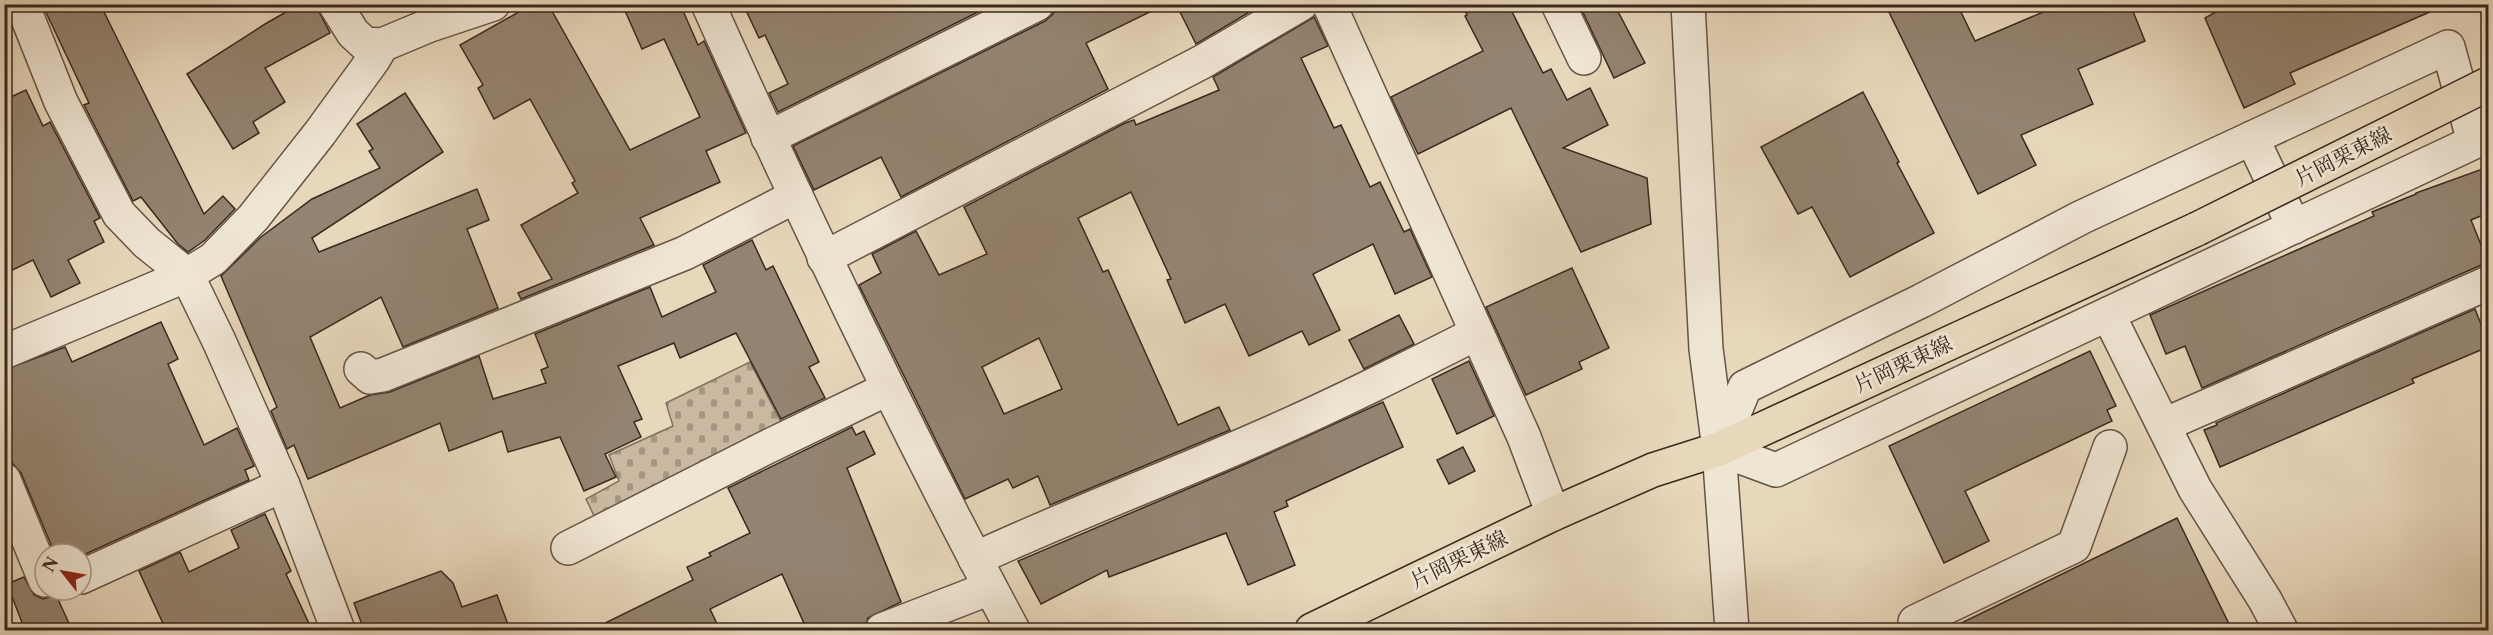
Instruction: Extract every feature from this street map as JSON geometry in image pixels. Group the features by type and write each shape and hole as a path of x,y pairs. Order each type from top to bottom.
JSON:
{"main road":[{"name":"片岡栗東線","path":"1312,630 1553,514 1653,470 1719,449 2197,229 2488,84"}],"street":[{"path":"22,4 61,102 119,214 147,243 187,275 283,486 338,630"},
{"path":"335,4 353,33 365,44 382,45 430,25 493,4"},
{"path":"708,4 768,138 887,389 1013,630"},
{"path":"768,138 1037,4"},
{"path":"824,258 1202,62 1301,4"},
{"path":"1329,4 1524,437 1553,514"},
{"path":"1558,4 1584,58"},
{"path":"1688,4 1706,349 1719,449 1732,630"},
{"path":"4,352 187,275 213,259 253,218 320,133 374,60 382,45"},
{"path":"2448,46 2474,142 1776,470 1719,449 1745,387 1921,301 2082,217 2448,46"},
{"path":"2252,138 2294,227"},
{"path":"360,369 370,377 383,375 684,252 796,196"},
{"path":"2164,425 2488,283"},
{"path":"2108,314 2195,489 2265,600 2281,630"},
{"path":"975,559 1052,524 1292,424 1477,333"},
{"path":"568,548 887,389"},
{"path":"1910,628 2074,546 2110,447"},
{"path":"4,480 33,554"},
{"path":"93,572 283,486"},
{"path":"882,630 990,588"}],"green space":[{"path":"750,362 786,432 598,524 586,499 619,481 609,455 673,426 666,403"}],"building":[{"path":"42,4 100,4 204,214 223,196 235,209 205,240 188,252 178,244 141,197 133,201 84,105 89,103"},
{"path":"300,4 315,4 330,33 265,68 285,102 253,122 259,133 233,149 187,74"},
{"path":"533,4 548,4 630,150 700,117 664,39 642,49 622,4 680,4 698,45 704,41 746,133 706,151 720,182 640,218 654,245 521,299 518,293 552,279 521,225 578,193 572,183 575,181 530,99 494,119 478,88 483,85 460,45"},
{"path":"743,4 994,4 778,112 769,93 788,84 765,35 759,38"},
{"path":"1056,4 1166,4 1086,43 1108,89 901,197 881,157 814,190 793,146 1045,21 1053,14"},
{"path":"1176,4 1263,4 1196,44"},
{"path":"1462,4 1508,4 1543,73 1551,69 1567,100 1590,88 1608,125 1563,148 1647,178 1651,224 1581,252 1511,108 1418,154 1391,97 1483,51 1465,16 1467,15"},
{"path":"1579,4 1614,4 1645,63 1614,78"},
{"path":"1885,4 1957,4 1975,41 2062,4 2130,4 2145,41 2078,69 2093,104 2021,135 2036,165 1978,194"},
{"path":"2210,4 2448,4 2290,73 2295,84 2244,108 2205,18 2214,13"},
{"path":"1314,17 1328,46 1301,58 1334,128 1341,125 1370,187 1380,182 1404,232 1410,229 1432,277 1395,294 1373,244 1313,274 1340,330 1309,345 1302,331 1249,356 1225,304 1185,323 1167,280 1171,279 1131,192 1078,218 1103,272 1108,270 1178,425 1219,407 1230,430 1050,505 1038,476 1013,488 1008,479 965,499 859,285 881,273 872,254 916,231 939,275 987,254 964,207 1125,123 1134,120 1136,125 1219,90 1213,77","holes":["1039,338 1062,389 1004,414 982,367"]},
{"path":"26,90 43,126 50,122 100,218 94,221 104,242 68,260 80,283 51,297 33,260 4,274 4,100"},
{"path":"1863,92 1934,233 1850,277 1812,207 1798,214 1761,147"},
{"path":"405,93 443,152 312,238 319,252 477,189 489,220 467,229 498,308 403,347 381,297 310,337 340,408 370,395 390,392 479,356 493,399 546,383 541,370 548,367 535,334 650,287 662,317 716,292 703,265 752,240 766,270 773,266 819,362 809,367 825,398 781,419 736,333 680,358 674,343 618,366 642,419 634,422 641,437 605,454 616,477 584,491 560,437 508,452 502,431 449,451 440,423 308,479 294,445 287,449 271,411 277,407 221,276 261,237 312,199 380,168 369,151 373,149 357,124"},
{"path":"2488,167 2488,213 2471,220 2488,262 2202,388 2185,346 2166,354 2150,315 2374,216 2372,212 2416,193"},
{"path":"1572,268 1609,348 1579,362 1582,369 1526,395 1486,307"},
{"path":"2475,309 2488,347 2412,379 2414,383 2220,467 2204,430"},
{"path":"1399,315 1414,344 1364,369 1349,340"},
{"path":"161,322 178,359 168,364 204,445 237,428 254,466 245,470 249,480 93,551 93,542 50,542 21,473 13,464 4,443 4,370 65,347 72,362"},
{"path":"2090,351 2116,406 2107,410 2112,421 1965,491 1989,541 1944,563 1889,446"},
{"path":"1469,361 1494,416 1457,434 1432,379"},
{"path":"1383,402 1403,447 1286,501 1288,506 1274,512 1295,565 1248,585 1226,533 1109,577 1107,570 1041,604 1018,561 1239,467"},
{"path":"852,427 856,435 864,431 875,454 847,468 901,602 868,618 864,630 807,630 782,574 710,609 720,630 591,630 693,580 687,567 711,556 709,553 750,533 728,488"},
{"path":"1463,447 1475,471 1449,484 1437,460"},
{"path":"265,514 291,571 286,574 312,630 166,630 139,571 180,552 189,572 239,548 231,530"},
{"path":"2177,518 2232,630 1947,630"},
{"path":"441,571 453,583 462,607 497,595 510,630 364,630 354,603"},
{"path":"24,577 33,593 33,602 59,602 72,630 25,630 7,584"}]}
